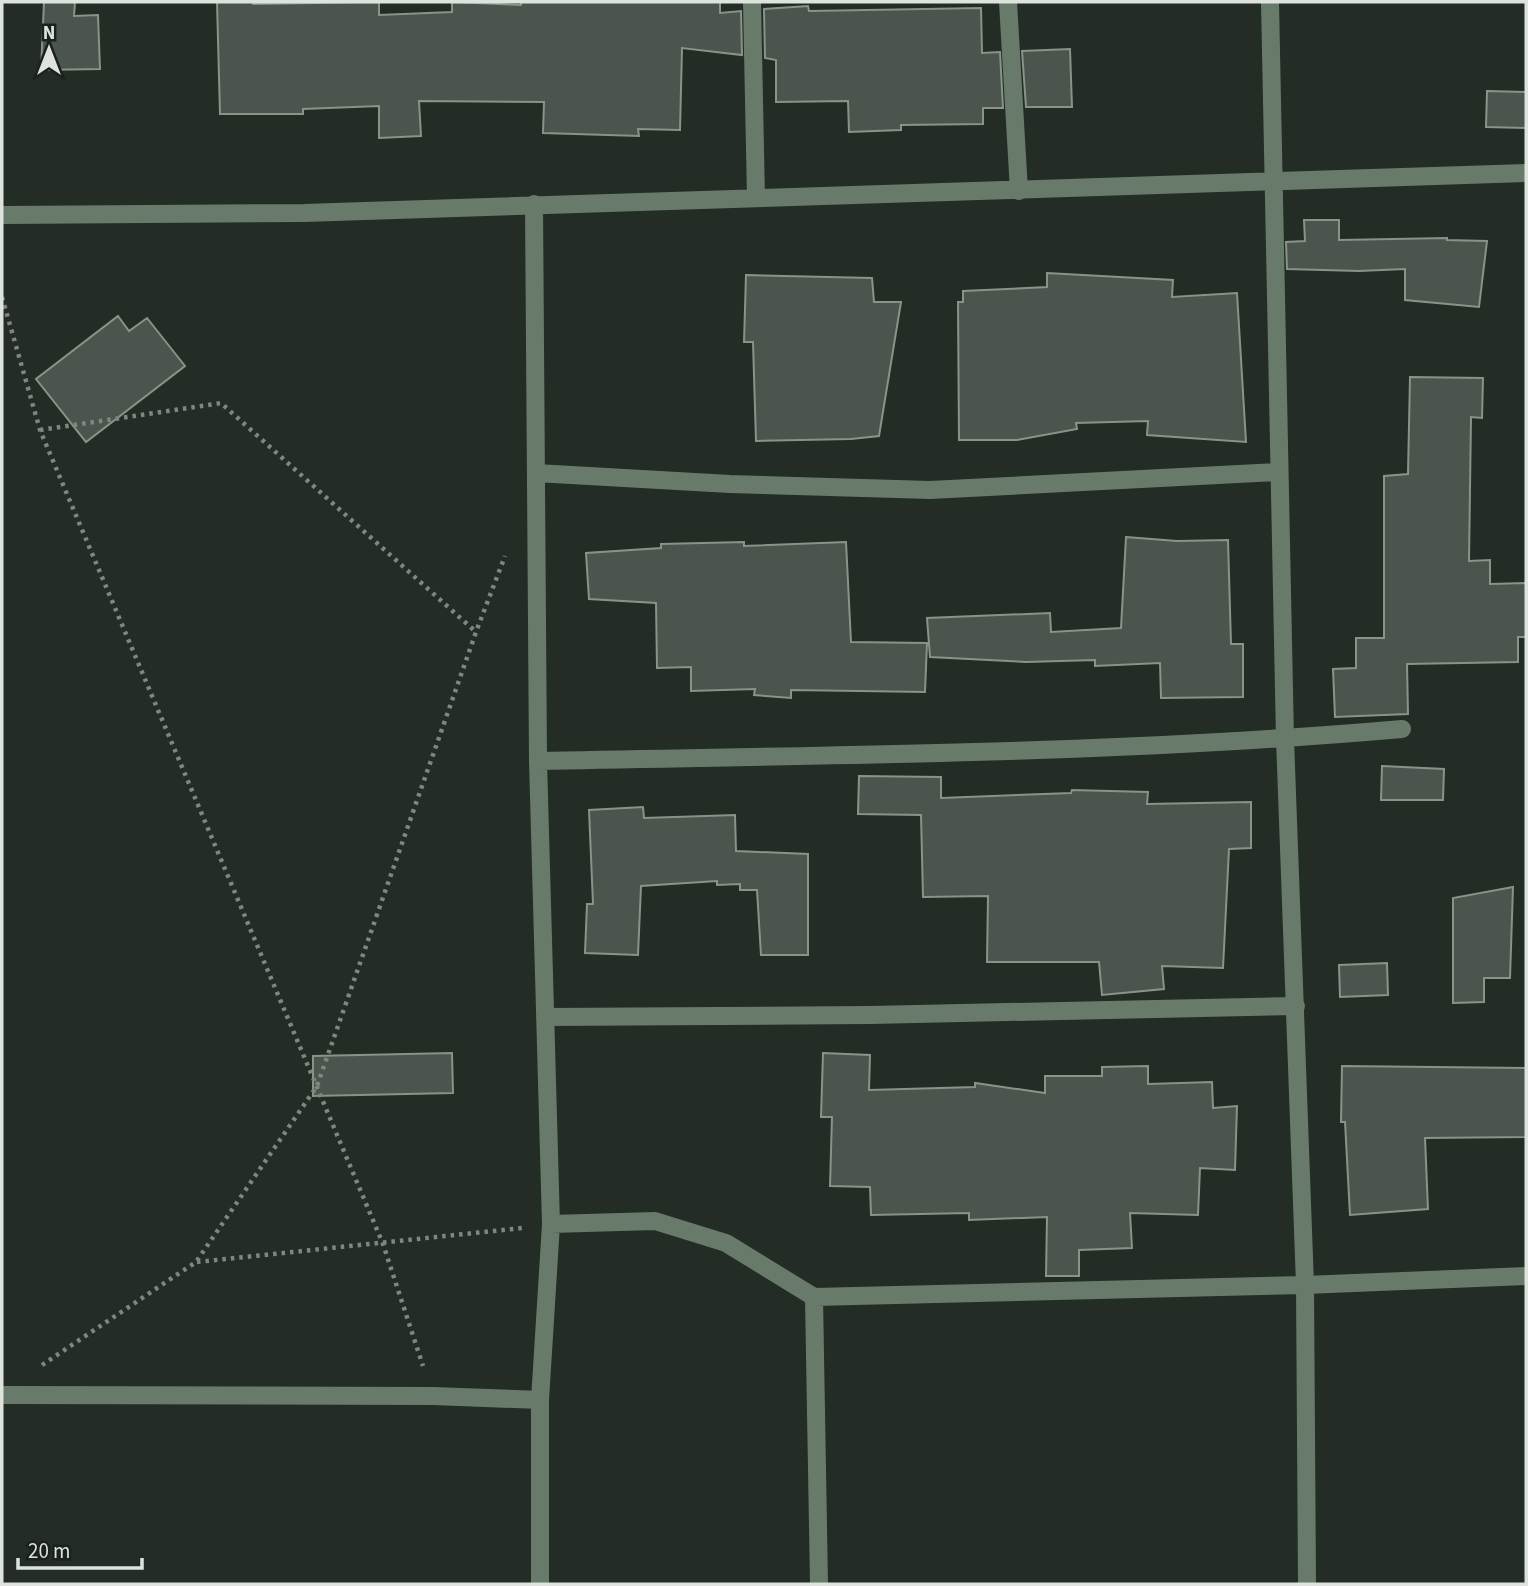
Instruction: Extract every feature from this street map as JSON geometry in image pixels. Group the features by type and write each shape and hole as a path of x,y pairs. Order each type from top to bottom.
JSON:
{"street":[{"path":"752,2 756,198"},
{"path":"1008,2 1019,191"},
{"path":"1270,2 1285,739 1305,1285 1307,1584"},
{"path":"2,215 304,213 1526,173"},
{"path":"534,204 538,761 551,1224 540,1400 540,1584"},
{"path":"536,473 730,484 930,490 1279,472"},
{"path":"538,761 928,753 1285,739 1402,729"},
{"path":"545,1017 1296,1006"},
{"path":"551,1224 655,1221 726,1243 814,1297 1305,1285 1526,1276"},
{"path":"814,1297 819,1584"},
{"path":"2,1395 433,1396 540,1400"}],"path":[{"path":"2,297 40,430 383,1244 433,1396"},
{"path":"40,430 221,403 476,632"},
{"path":"36,1369 196,1262 317,1086 508,547"},
{"path":"196,1262 551,1224"}],"building":[{"path":"44,2 75,2 74,16 98,15 100,69 41,70"},
{"path":"217,2 379,2 379,15 452,12 452,2 521,5 521,2 720,2 720,13 741,11 742,55 682,48 680,130 638,129 639,136 543,133 544,102 419,101 421,136 379,138 379,106 303,109 303,114 220,114"},
{"path":"808,6 809,11 981,8 982,53 1000,52 1003,108 983,108 983,124 901,125 901,130 849,132 848,101 776,102 776,60 765,58 764,9"},
{"path":"1070,49 1072,107 1026,107 1022,51"},
{"path":"1487,91 1526,92 1526,128 1486,127"},
{"path":"1304,220 1339,220 1339,240 1447,238 1487,241 1479,307 1405,300 1405,269 1287,269 1286,242 1305,241"},
{"path":"1047,273 1173,280 1172,297 1237,293 1246,442 1147,435 1148,421 1076,423 1077,429 1017,440 959,440 958,302 963,302 963,291 1047,287"},
{"path":"746,275 872,278 874,302 901,302 879,436 756,441 753,342 744,342"},
{"path":"118,316 129,331 147,318 185,366 86,442 36,379"},
{"path":"1410,377 1483,378 1482,418 1471,417 1469,561 1490,560 1490,584 1526,583 1526,637 1518,637 1518,662 1407,664 1408,714 1335,717 1333,669 1356,668 1356,638 1384,638 1384,476 1408,474"},
{"path":"1126,537 1177,541 1228,540 1231,644 1243,644 1243,697 1161,698 1160,663 1095,666 1095,660 1026,662 930,657 927,618 1050,613 1051,632 1121,628"},
{"path":"744,542 744,546 846,542 851,642 927,643 925,692 791,690 791,698 754,695 755,689 691,691 691,667 657,668 656,603 589,599 586,553 661,548 661,544"},
{"path":"1382,766 1444,769 1443,800 1381,800"},
{"path":"859,776 941,777 941,798 1071,793 1072,790 1148,792 1147,804 1251,802 1251,848 1229,849 1223,968 1162,966 1164,989 1102,995 1099,962 987,962 988,896 923,897 921,815 858,814"},
{"path":"643,807 644,818 735,815 736,851 808,854 808,955 761,955 757,890 740,890 740,884 717,885 717,881 641,886 638,955 585,953 587,904 593,904 589,810"},
{"path":"1513,887 1510,978 1484,978 1484,1002 1453,1003 1453,898"},
{"path":"1387,963 1388,995 1340,997 1339,965"},
{"path":"452,1053 453,1093 313,1096 313,1056"},
{"path":"823,1053 870,1055 869,1090 975,1087 975,1083 1045,1093 1045,1076 1102,1076 1102,1067 1148,1066 1148,1084 1212,1082 1213,1108 1237,1106 1235,1170 1200,1168 1198,1215 1130,1213 1132,1248 1079,1250 1079,1276 1046,1276 1047,1217 969,1220 969,1213 871,1215 870,1187 830,1186 832,1117 821,1117"},
{"path":"1342,1066 1526,1068 1526,1137 1425,1138 1428,1209 1350,1215 1345,1122 1341,1122"}]}
